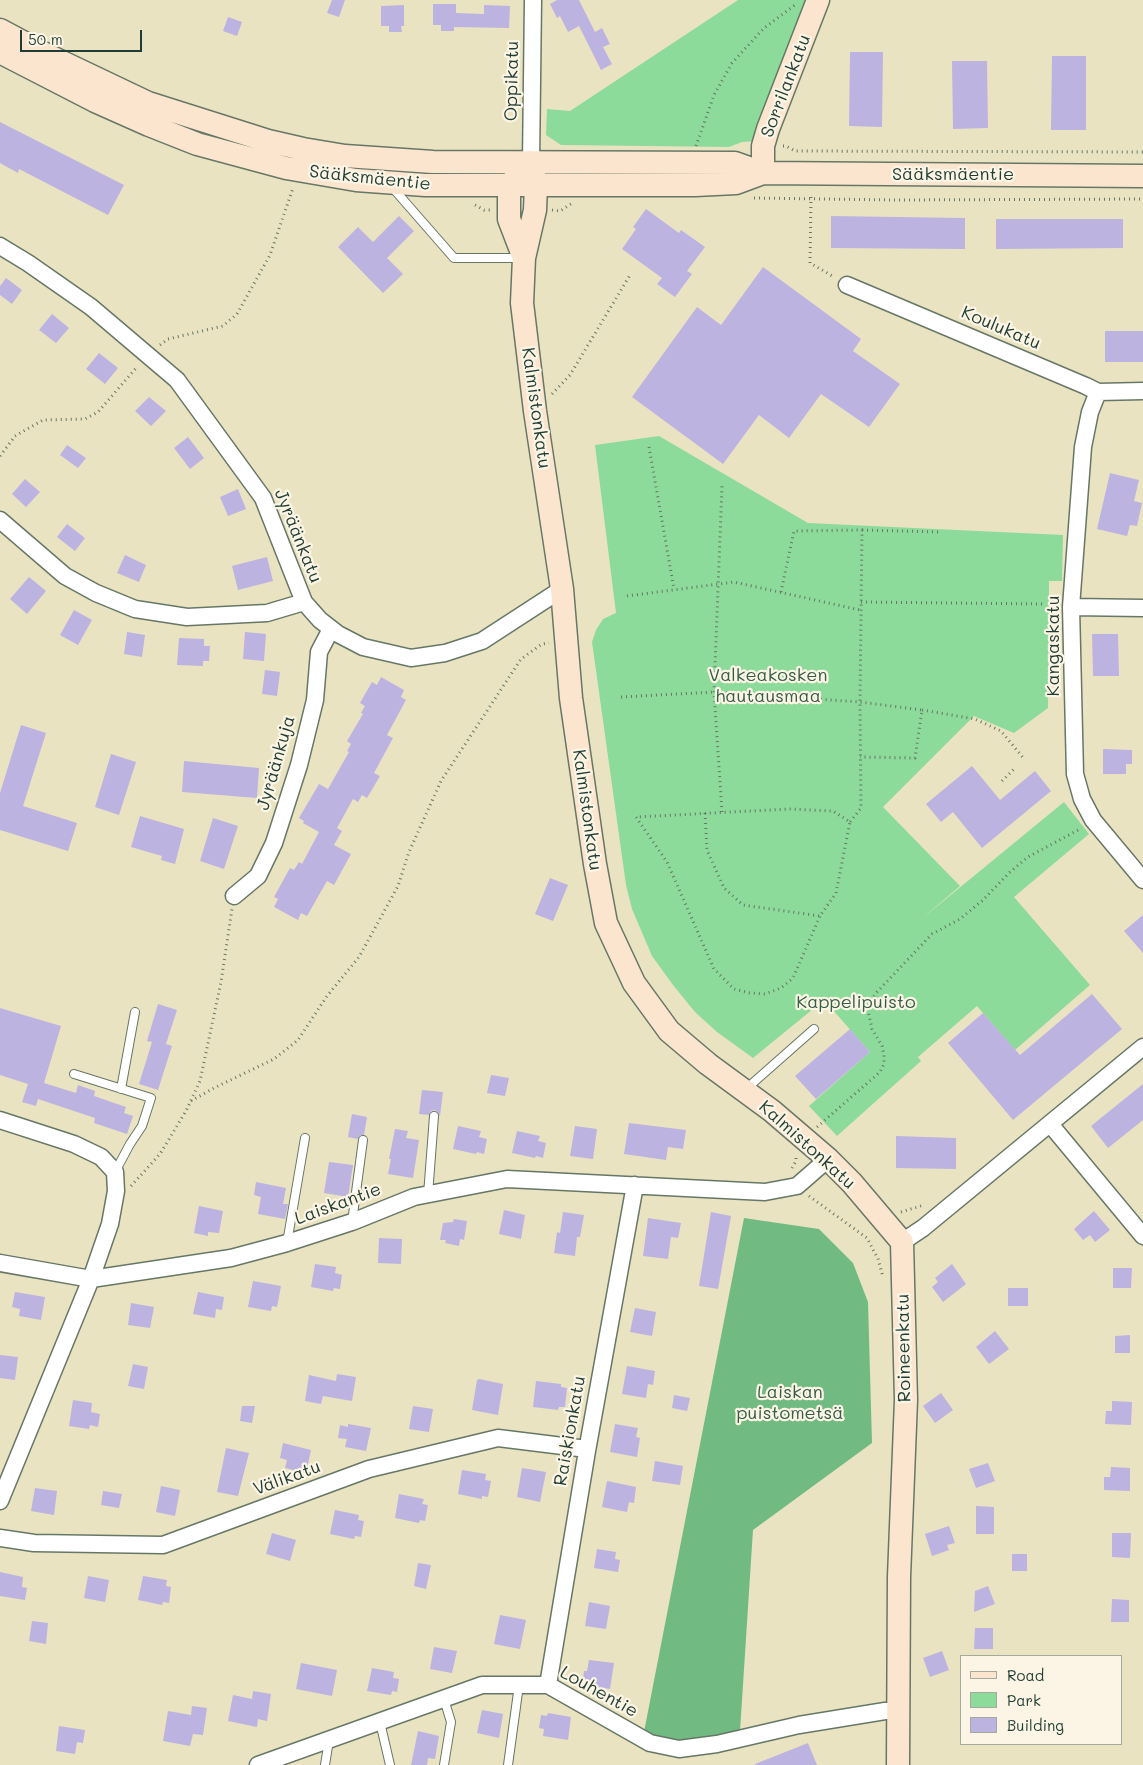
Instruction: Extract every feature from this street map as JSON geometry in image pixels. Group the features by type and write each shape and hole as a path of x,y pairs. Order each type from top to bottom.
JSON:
{"street":[{"name":"Oppikatu","path":"531,162 533,0"},
{"name":"Sorrilankatu","path":"764,173 763,146 808,2"},
{"name":"Sääksmäentie","path":"0,30 43,53 148,103 259,138 303,149 345,156 425,185 736,183 764,173 810,162 1143,176"},
{"name":"Sääksmäentie","path":"0,52 95,101 148,125 197,144 286,168 356,180 432,162 736,163 764,173"},
{"path":"509,185 531,162"},
{"name":"Kalmistonkatu","path":"531,162 536,185 534,221 524,258 522,303 562,589 571,698 592,844 606,923 634,984 669,1031 708,1064 772,1111 814,1130 828,1159 852,1183 902,1242"},
{"name":"Kalmistonkatu","path":"509,185 509,219 524,258"},
{"name":"Jyräänkatu","path":"0,246 91,306 177,380 263,498 304,602 320,620 338,634 363,647 411,658 446,653 482,641 562,589"},
{"name":"Koulukatu","path":"846,285 1098,392 1143,391"},
{"name":"Kangaskatu","path":"1098,392 1090,412 1083,447 1071,607 1076,774 1082,799 1093,820 1143,880"},
{"path":"0,520 65,576 96,593 135,609 187,617 267,613 304,602"},
{"path":"1071,607 1143,608"},
{"name":"Jyräänkuja","path":"234,896 258,876 274,843 299,765 315,700 319,652 331,628"},
{"path":"902,1242 923,1228 1143,1047"},
{"path":"0,1120 74,1144 102,1157 114,1172 116,1191 110,1224 91,1279 0,1501"},
{"path":"1050,1124 1143,1236"},
{"path":"797,1186 828,1159"},
{"name":"Laiskantie","path":"0,1263 91,1279 231,1258 287,1243 352,1222 414,1197 507,1179 765,1192 797,1186"},
{"name":"Raiskionkatu","path":"548,1684 634,1185"},
{"name":"Roineenkatu","path":"898,1765 897,1711 900,1558 906,1400 902,1242"},
{"name":"Välikatu","path":"0,1538 34,1543 163,1545 369,1469 498,1438 587,1449"},
{"name":"Louhentie","path":"258,1765 482,1685 548,1684 650,1743 679,1749 717,1744 799,1725 885,1711 897,1711"}],"lane":[{"path":"388,171 454,258 524,258"},
{"path":"121,1089 135,1012"},
{"path":"744,1091 814,1029"},
{"path":"74,1074 151,1098 142,1126 114,1172"},
{"path":"428,1195 434,1116"},
{"path":"287,1243 305,1138"},
{"path":"352,1222 363,1140"},
{"path":"508,1765 519,1685"},
{"path":"444,1699 451,1722 444,1765"},
{"path":"380,1722 390,1765"},
{"path":"325,1765 329,1740"}],"path":[{"path":"694,164 694,151 698,135 714,95 732,64 764,28 808,2"},
{"path":"763,146 786,146 810,162 1143,152"},
{"path":"810,162 810,263 846,285"},
{"path":"0,456 15,436 43,420 85,420 98,412 148,354 168,339 223,326 237,314 270,255 294,184"},
{"path":"811,197 895,200 1143,199"},
{"path":"556,216 560,211"},
{"path":"547,389 548,397 570,375 630,275"},
{"path":"650,447 674,589"},
{"path":"722,486 714,692 722,812"},
{"path":"850,822 833,811 789,808 636,817 667,862 714,969 734,989 750,993 765,994 781,988 793,978 820,916 836,893 850,822 861,808 860,602 862,530"},
{"path":"781,592 794,531 938,532"},
{"path":"627,596 734,582 860,610"},
{"path":"860,602 1046,604"},
{"path":"191,1101 274,1059 298,1040 326,996 359,956 398,886 409,852 441,781 521,659 542,644 565,638"},
{"path":"621,697 714,692 860,702 922,710 975,719 1001,731 1025,760"},
{"path":"860,757 915,758 922,710"},
{"path":"1002,781 1016,767"},
{"path":"704,813 707,850 724,888 743,905 820,916"},
{"path":"884,1283 878,1259 867,1238 797,1186 789,1173 796,1161 796,1150 814,1130 880,1072 884,1064 884,1055 878,1038 872,1029 868,1010 870,1002 881,987 932,934 960,919 1028,857 1079,830 1093,820"},
{"path":"113,1207 160,1154 191,1101 200,1081 221,982 234,896"},
{"path":"894,1207 902,1212"}],"green space":[{"path":"738,0 810,0 757,141 742,142 729,147 561,145 546,135 547,109 570,111"},
{"name":"Valkeakosken hautausmaa","path":"659,436 808,523 1063,535 1062,581 1049,581 1048,708 1014,733 974,716 883,807 960,886 919,921 1064,802 1089,834 1014,897 1090,985 1015,1050 977,1006 918,1057 921,1061 837,1136 809,1106 870,1052 824,1000 753,1058 717,1032 695,1012 673,985 652,956 632,909 626,885 592,642 596,630 603,619 616,613 595,445"},
{"name":"Laiskan puistometsä","path":"744,1218 819,1229 853,1263 868,1302 872,1443 753,1530 740,1731 692,1740 675,1741 653,1738 644,1732"}],"building":[{"path":"332,0 345,0 339,17 327,13"},
{"path":"557,0 579,0 595,32 602,28 610,44 603,47 612,64 601,70 579,26 568,32 560,16 557,18 550,4"},
{"path":"433,4 456,4 456,13 484,14 484,5 510,6 509,28 454,27 454,31 441,31 441,25 433,25"},
{"path":"404,5 404,26 401,26 402,32 389,32 389,26 381,26 381,6"},
{"path":"228,17 242,22 237,36 223,31"},
{"path":"850,52 883,52 882,127 849,126"},
{"path":"1052,56 1086,56 1086,130 1051,130"},
{"path":"952,61 987,61 988,128 953,129"},
{"path":"0,122 124,185 108,215 19,169 18,173 0,163"},
{"path":"646,209 679,233 681,230 705,247 687,271 692,274 675,297 657,284 662,278 622,249 636,229 633,227"},
{"path":"399,216 414,231 387,258 403,274 383,293 338,247 358,227 373,242"},
{"path":"831,216 965,218 965,249 831,248"},
{"path":"996,219 1123,219 1123,248 996,249"},
{"path":"763,267 861,339 853,351 900,384 869,427 821,394 789,438 759,415 723,464 632,397 697,307 721,325"},
{"path":"6,278 22,290 12,304 0,295 0,286"},
{"path":"52,314 69,328 56,343 39,330"},
{"path":"1105,331 1143,331 1143,362 1105,362"},
{"path":"99,353 118,368 105,384 86,369"},
{"path":"149,397 166,411 151,426 135,411"},
{"path":"188,437 204,458 190,469 174,448"},
{"path":"67,445 86,458 78,468 60,455"},
{"path":"1110,473 1139,480 1134,501 1142,503 1137,526 1130,525 1127,536 1097,529"},
{"path":"25,479 40,492 26,507 12,494"},
{"path":"238,489 246,509 228,516 220,497"},
{"path":"67,524 85,538 75,551 57,537"},
{"path":"125,555 146,565 139,582 117,573"},
{"path":"267,557 273,581 238,590 232,566"},
{"path":"29,577 46,591 27,614 10,599"},
{"path":"74,610 92,620 78,645 60,635"},
{"path":"127,632 145,635 142,657 124,654"},
{"path":"245,632 266,634 264,661 243,659"},
{"path":"1092,634 1118,634 1119,676 1093,676"},
{"path":"179,638 204,639 204,646 210,646 209,661 203,661 203,666 177,665"},
{"path":"265,670 280,672 277,696 262,694"},
{"path":"381,677 404,690 401,697 406,700 387,735 393,738 374,773 380,776 367,798 362,795 358,802 353,799 337,828 342,831 334,845 351,854 334,885 327,881 307,916 301,913 298,920 274,907 278,899 274,897 290,868 294,870 299,862 302,864 319,832 303,823 304,821 299,818 319,784 328,789 349,752 347,751 351,744 347,741 363,714 361,713 365,706 360,703 372,682 377,685"},
{"path":"21,725 46,733 23,806 77,823 68,851 0,830 0,793"},
{"path":"1103,749 1132,750 1132,764 1126,764 1126,774 1103,774"},
{"path":"111,754 136,762 119,815 95,807"},
{"path":"184,761 259,768 257,798 182,792"},
{"path":"972,766 1000,800 1035,771 1051,791 982,848 953,812 941,822 926,804"},
{"path":"140,816 184,829 175,864 161,860 162,856 131,847"},
{"path":"213,818 238,826 224,869 200,861"},
{"path":"550,878 568,885 553,921 535,914"},
{"path":"1143,915 1143,953 1124,931"},
{"path":"1092,994 1122,1029 1013,1120 948,1043 983,1013 1020,1055"},
{"path":"158,1004 177,1010 166,1044 172,1046 158,1090 139,1084 152,1042 147,1041"},
{"path":"0,1008 61,1026 44,1083 76,1093 78,1085 95,1091 94,1096 126,1107 124,1113 133,1116 127,1134 94,1123 95,1118 38,1099 36,1106 22,1102 28,1084 0,1075"},
{"path":"850,1029 870,1052 816,1099 795,1076"},
{"path":"491,1075 509,1078 505,1096 487,1093"},
{"path":"1143,1084 1143,1120 1108,1148 1091,1126"},
{"path":"422,1090 443,1092 440,1116 435,1110 431,1111 429,1115 419,1114"},
{"path":"352,1114 367,1117 364,1135 360,1135 358,1139 348,1137"},
{"path":"629,1123 686,1130 683,1149 668,1147 666,1160 624,1154"},
{"path":"458,1126 481,1131 479,1137 487,1139 484,1154 453,1149"},
{"path":"575,1126 597,1129 593,1159 570,1156"},
{"path":"395,1129 408,1131 406,1138 419,1140 413,1178 388,1174"},
{"path":"517,1131 540,1136 538,1141 546,1143 543,1158 512,1153"},
{"path":"896,1136 956,1138 956,1169 896,1168"},
{"path":"329,1162 353,1165 348,1197 324,1193"},
{"path":"256,1182 286,1188 283,1204 288,1204 285,1219 258,1214 261,1197 254,1195"},
{"path":"199,1206 223,1211 219,1233 208,1232 208,1236 194,1233"},
{"path":"504,1210 525,1215 521,1239 499,1234"},
{"path":"1094,1211 1110,1230 1095,1242 1090,1235 1083,1240 1074,1229"},
{"path":"563,1212 584,1215 580,1237 577,1237 575,1256 554,1253 557,1232 560,1233"},
{"path":"711,1212 731,1216 718,1289 699,1286"},
{"path":"648,1218 681,1223 678,1238 671,1237 668,1259 643,1256"},
{"path":"454,1219 467,1221 464,1240 460,1239 459,1246 445,1243 446,1240 440,1240 443,1223 453,1222"},
{"path":"379,1238 402,1239 401,1264 378,1263"},
{"path":"315,1264 336,1267 335,1273 342,1275 340,1289 334,1288 333,1291 311,1287"},
{"path":"952,1264 966,1284 943,1302 932,1287 938,1282 935,1278"},
{"path":"1113,1268 1132,1268 1131,1288 1113,1288"},
{"path":"253,1281 281,1286 277,1307 272,1306 271,1311 248,1307"},
{"path":"1008,1288 1028,1288 1028,1306 1008,1306"},
{"path":"15,1292 45,1297 41,1320 19,1316 20,1309 12,1307"},
{"path":"198,1292 224,1297 222,1310 216,1309 215,1318 193,1314"},
{"path":"131,1303 154,1307 150,1328 128,1325"},
{"path":"635,1308 656,1312 652,1336 630,1332"},
{"path":"995,1331 1009,1349 989,1364 976,1347"},
{"path":"1130,1335 1130,1353 1115,1353 1115,1336"},
{"path":"0,1355 18,1357 15,1380 0,1378"},
{"path":"133,1364 148,1367 144,1389 128,1386"},
{"path":"627,1366 655,1371 653,1385 648,1384 646,1398 622,1394"},
{"path":"337,1374 356,1377 352,1401 323,1396 321,1404 305,1401 309,1375 336,1381"},
{"path":"477,1380 503,1384 498,1415 472,1410"},
{"path":"536,1381 561,1384 561,1387 567,1388 565,1407 559,1407 558,1410 533,1407"},
{"path":"941,1393 953,1410 935,1423 923,1406"},
{"path":"674,1395 690,1398 687,1411 672,1408"},
{"path":"73,1400 92,1403 91,1412 100,1414 98,1427 90,1425 89,1429 69,1426"},
{"path":"1112,1401 1132,1402 1131,1425 1105,1424 1106,1411 1112,1411"},
{"path":"242,1406 255,1406 252,1423 240,1421"},
{"path":"413,1406 433,1409 429,1432 409,1429"},
{"path":"348,1424 371,1428 366,1451 345,1447 347,1439 338,1438 340,1425 348,1427"},
{"path":"615,1424 638,1428 636,1437 640,1438 637,1457 610,1452"},
{"path":"283,1443 311,1450 306,1473 285,1468 287,1460 280,1458"},
{"path":"226,1448 249,1453 238,1496 217,1492"},
{"path":"655,1461 683,1466 680,1485 652,1481"},
{"path":"988,1463 995,1481 976,1488 969,1469"},
{"path":"1111,1467 1130,1468 1130,1491 1104,1490 1104,1477 1110,1477"},
{"path":"522,1468 546,1472 540,1502 517,1497"},
{"path":"462,1470 486,1474 485,1480 491,1481 488,1497 482,1496 482,1499 458,1494"},
{"path":"607,1481 636,1487 634,1503 629,1502 627,1512 602,1507"},
{"path":"161,1486 180,1490 175,1516 156,1512"},
{"path":"35,1488 57,1491 54,1515 31,1511"},
{"path":"103,1491 122,1494 119,1508 101,1505"},
{"path":"399,1494 424,1499 422,1504 428,1505 425,1521 420,1520 419,1523 395,1518"},
{"path":"976,1506 994,1507 994,1534 976,1534"},
{"path":"335,1510 359,1515 358,1520 364,1521 361,1537 355,1536 354,1539 330,1534"},
{"path":"949,1526 955,1543 947,1545 949,1550 932,1556 925,1534"},
{"path":"272,1533 296,1540 290,1561 266,1554"},
{"path":"1112,1533 1131,1533 1130,1558 1112,1557"},
{"path":"597,1549 616,1552 615,1559 620,1560 618,1572 594,1568"},
{"path":"1012,1554 1027,1554 1027,1571 1012,1571"},
{"path":"418,1563 431,1565 426,1589 414,1586"},
{"path":"0,1572 23,1577 22,1587 27,1588 25,1600 0,1596"},
{"path":"88,1576 109,1580 105,1602 84,1598"},
{"path":"143,1576 167,1580 166,1586 171,1587 169,1603 163,1602 162,1605 138,1600"},
{"path":"988,1586 995,1604 974,1612 975,1591"},
{"path":"1112,1599 1129,1600 1129,1622 1111,1622"},
{"path":"589,1602 610,1606 606,1629 585,1626"},
{"path":"500,1615 526,1620 520,1649 494,1644"},
{"path":"32,1621 48,1623 46,1644 29,1641"},
{"path":"975,1628 993,1628 993,1649 974,1649"},
{"path":"434,1647 457,1651 452,1673 430,1669"},
{"path":"942,1651 949,1670 930,1677 923,1658"},
{"path":"589,1660 614,1663 610,1689 582,1685 584,1671 587,1671"},
{"path":"301,1663 337,1670 332,1696 296,1689"},
{"path":"372,1668 394,1672 393,1678 399,1679 397,1692 392,1691 391,1695 367,1691"},
{"path":"253,1691 271,1694 267,1721 258,1719 257,1727 228,1721 233,1695 252,1699"},
{"path":"192,1706 207,1708 203,1735 193,1734 190,1746 163,1741 168,1711 191,1715"},
{"path":"482,1710 503,1714 499,1738 477,1733"},
{"path":"548,1713 571,1717 568,1740 543,1736 544,1729 539,1728 541,1715 547,1716"},
{"path":"59,1726 85,1730 83,1743 77,1742 75,1754 56,1751"},
{"path":"418,1731 439,1736 435,1759 428,1758 427,1765 411,1765"},
{"path":"808,1743 817,1765 755,1765 755,1764"}],"park label":[{"name":"Kappelipuisto","path":"856,1002"}]}
